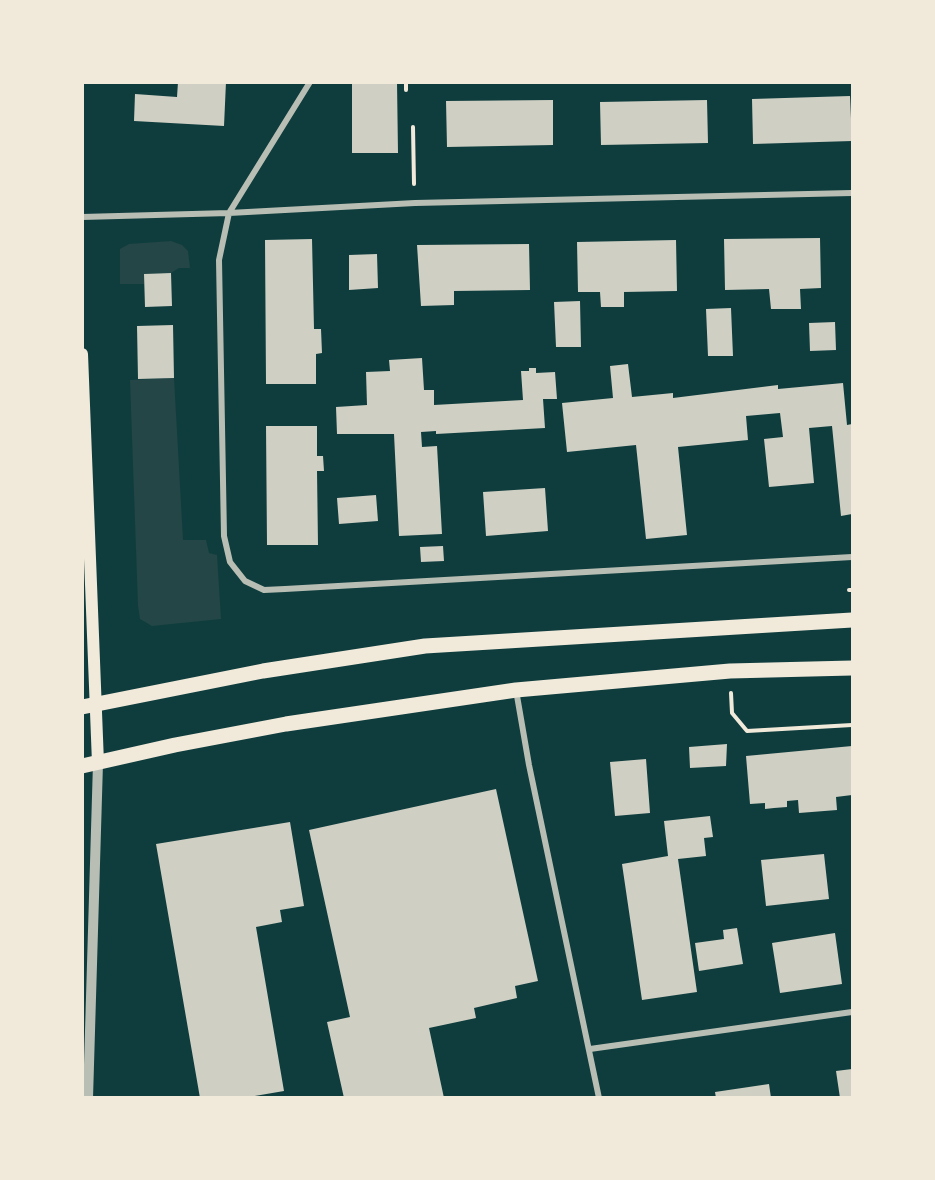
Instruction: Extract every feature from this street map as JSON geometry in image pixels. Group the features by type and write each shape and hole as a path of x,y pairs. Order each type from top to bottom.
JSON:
{"main road":[{"path":"82,354 90,587 90,764 286,724 516,690 730,671 852,668"},
{"path":"90,705 263,671 425,646 852,620"}],"street":[{"path":"310,82 229,213 219,260 224,536 230,562 245,580 264,590 852,557"},
{"path":"82,217 229,213 415,203 852,193"},
{"path":"516,690 527,754 599,1098"},
{"path":"88,1098 90,764"},
{"path":"590,1049 852,1012"}],"path":[{"path":"406,82 406,90"},
{"path":"413,127 415,203"},
{"path":"730,671 732,713 747,731 852,725"}],"shaded area":[{"path":"171,241 182,245 188,251 190,268 179,268 171,273 145,274 144,284 120,284 120,249 129,244"},
{"path":"174,378 183,540 206,540 209,553 217,555 221,619 152,626 140,619 138,605 130,380"}],"building":[{"path":"178,82 226,82 224,126 134,121 135,94 177,97"},
{"path":"352,82 397,82 398,153 352,153"},
{"path":"850,96 852,141 753,144 752,99"},
{"path":"553,100 553,145 447,147 446,101"},
{"path":"707,100 708,143 601,145 600,102"},
{"path":"820,238 821,288 800,289 801,309 771,309 769,289 725,290 724,239"},
{"path":"312,239 314,329 321,329 322,353 316,354 316,384 266,384 265,240"},
{"path":"676,240 677,291 624,292 624,307 601,307 600,292 578,292 577,242"},
{"path":"529,244 530,290 454,291 454,305 421,306 417,245"},
{"path":"377,254 378,288 349,290 349,255"},
{"path":"171,273 172,306 145,307 144,274"},
{"path":"580,301 581,347 556,347 554,302"},
{"path":"731,308 733,356 708,356 706,309"},
{"path":"835,322 836,350 810,351 809,323"},
{"path":"173,325 174,378 138,379 137,326"},
{"path":"422,358 424,390 434,390 434,405 523,400 521,371 529,371 529,368 536,368 536,373 555,372 557,399 543,399 545,428 436,434 436,431 421,432 422,447 437,446 442,534 399,536 394,434 337,434 336,407 367,405 366,372 390,371 389,360"},
{"path":"628,364 632,397 673,393 673,398 778,385 778,389 843,383 847,425 852,424 852,514 841,516 832,426 809,428 814,483 769,487 764,439 783,437 780,413 746,416 748,440 678,447 687,535 646,539 636,445 567,452 562,403 613,398 610,366"},
{"path":"266,426 317,426 317,456 323,456 324,471 317,471 318,545 267,545"},
{"path":"545,488 548,531 486,536 483,492"},
{"path":"376,495 378,521 339,524 337,498"},
{"path":"443,546 444,561 421,562 420,547"},
{"path":"727,744 726,766 690,768 689,747"},
{"path":"852,746 852,795 836,797 837,810 799,813 798,800 787,801 787,807 765,809 765,803 750,804 746,756"},
{"path":"646,759 650,813 615,816 610,762"},
{"path":"496,789 538,981 515,986 517,998 474,1008 476,1018 429,1028 444,1098 344,1098 327,1022 350,1017 309,830"},
{"path":"710,816 713,837 704,838 706,856 678,859 697,992 642,1000 622,864 668,856 664,821"},
{"path":"290,822 304,906 280,910 282,922 256,927 284,1091 243,1098 200,1098 156,844"},
{"path":"824,854 829,899 766,906 761,860"},
{"path":"737,928 743,964 699,971 695,943 724,939 723,930"},
{"path":"835,933 842,984 780,993 772,943"},
{"path":"852,1069 852,1098 840,1098 836,1071"},
{"path":"769,1084 771,1098 716,1098 715,1092"}]}
